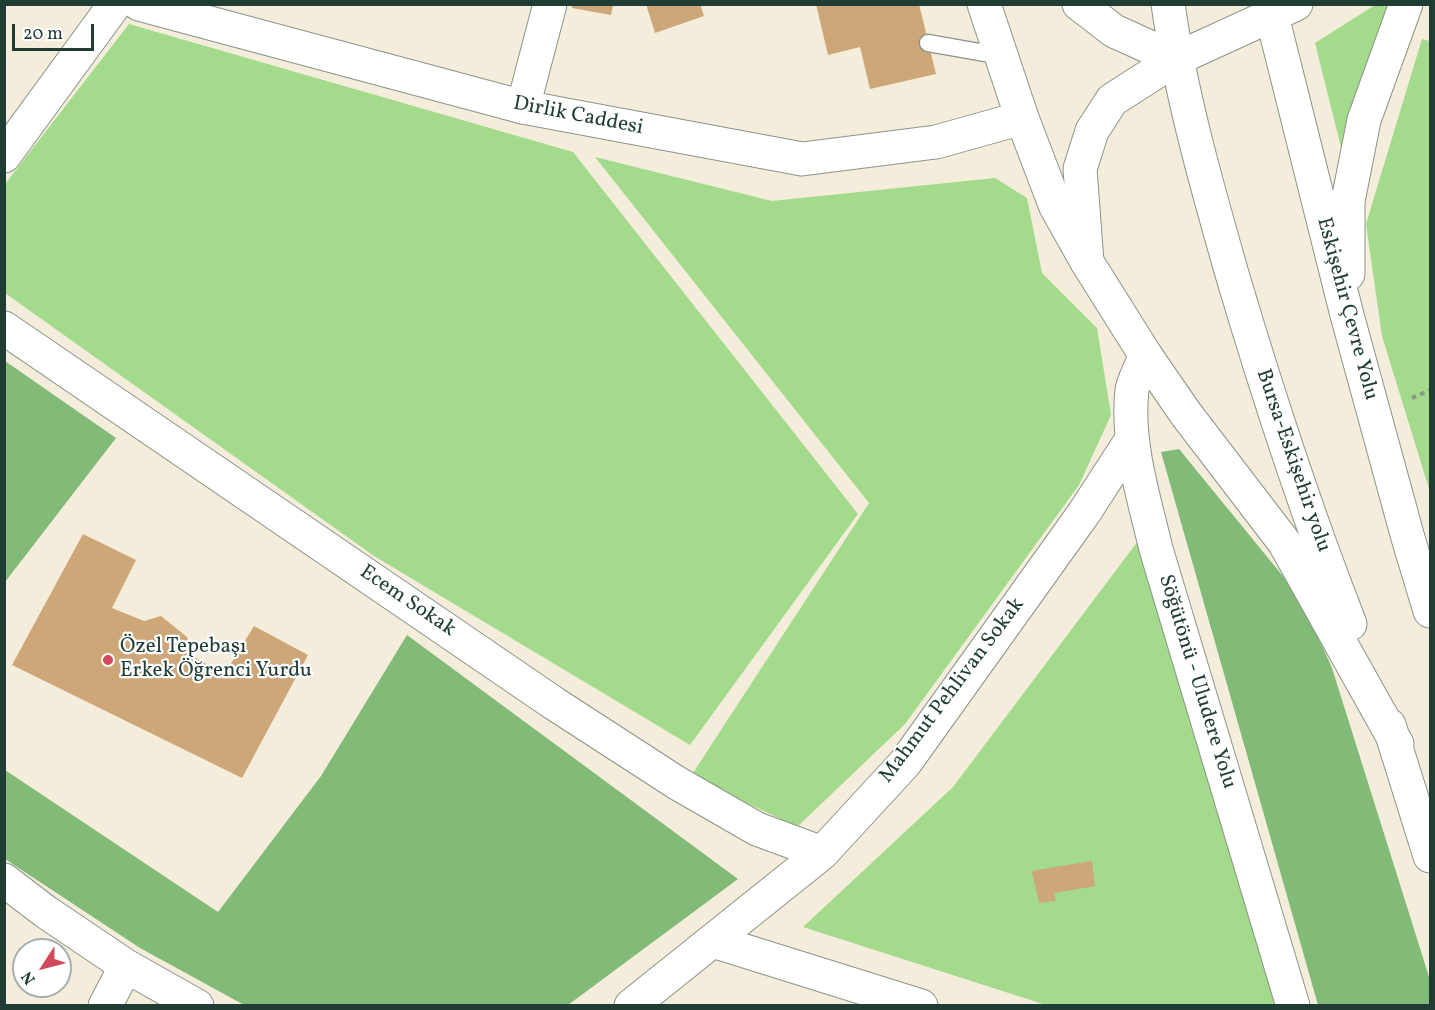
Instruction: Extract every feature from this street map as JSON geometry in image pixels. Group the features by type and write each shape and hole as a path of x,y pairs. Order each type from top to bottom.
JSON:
{"main road":[{"path":"4,156 115,4"},
{"name":"Dirlik Caddesi","path":"139,4 523,108 802,159 936,142 1022,118"},
{"path":"523,108 550,4"},
{"path":"984,4 1022,118 1056,207 1146,356 1186,414 1284,542 1397,744"},
{"path":"1080,4 1114,31 1176,59"},
{"path":"1168,4 1176,59"},
{"path":"1347,315 1348,201 1364,120 1406,4"},
{"path":"1088,262 1080,169 1092,130 1112,100 1176,59 1279,8"},
{"name":"Eskişehir Çevre Yolu","path":"1279,8 1347,315 1405,526 1431,611"},
{"name":"Bursa-Eskişehir yolu","path":"1176,59 1216,217 1264,381 1319,546 1397,744 1431,856"},
{"name":"Ecem Sokak","path":"4,328 555,704 677,783 757,829 822,853"},
{"name":"Söğütönü - Uludere Yolu","path":"1146,356 1132,388 1132,439 1156,549 1293,1005"},
{"name":"Mahmut Pehlivan Sokak","path":"631,1005 822,853 906,762 1084,513 1132,439"},
{"path":"4,880 46,912 126,966 196,1005"},
{"path":"713,941 921,1005"},
{"path":"105,1005 126,966"}],"lane":[{"path":"928,43 1002,56"}],"path":[{"path":"1412,398 1431,390"}],"green space":[{"path":"1375,5 1397,5 1344,159 1315,43"},
{"path":"129,24 573,152 858,514 690,745 374,556 5,293 5,184"},
{"path":"1422,39 1430,41 1430,492 1382,336 1366,224"},
{"path":"595,157 772,201 995,178 1027,198 1042,273 1097,328 1111,415 1079,485 905,724 797,827 691,776 869,503"},
{"path":"5,361 116,438 5,582"},
{"path":"1179,449 1300,597 1332,668 1430,980 1430,1005 1318,1005 1161,452"},
{"path":"1138,541 1279,1005 1046,1005 803,927 953,787"},
{"path":"407,635 738,879 568,1005 246,1006 140,948 5,859 5,770 218,912 321,776"}],"building":[{"path":"646,4 700,4 704,16 655,33"},
{"path":"816,4 919,4 936,74 870,89 860,47 828,55"},
{"path":"572,5 613,5 611,15 572,8"},
{"name":"Özel Tepebaşı Erkek Öğrenci Yurdu","path":"83,534 136,560 112,608 144,621 161,616 187,637 193,656 224,675 254,626 308,655 242,778 12,665"},
{"path":"1092,861 1095,886 1054,893 1056,901 1039,903 1032,871"}],"place":[{"name":"Özel Tepebaşı Erkek Öğrenci Yurdu","path":"108,660"}]}
